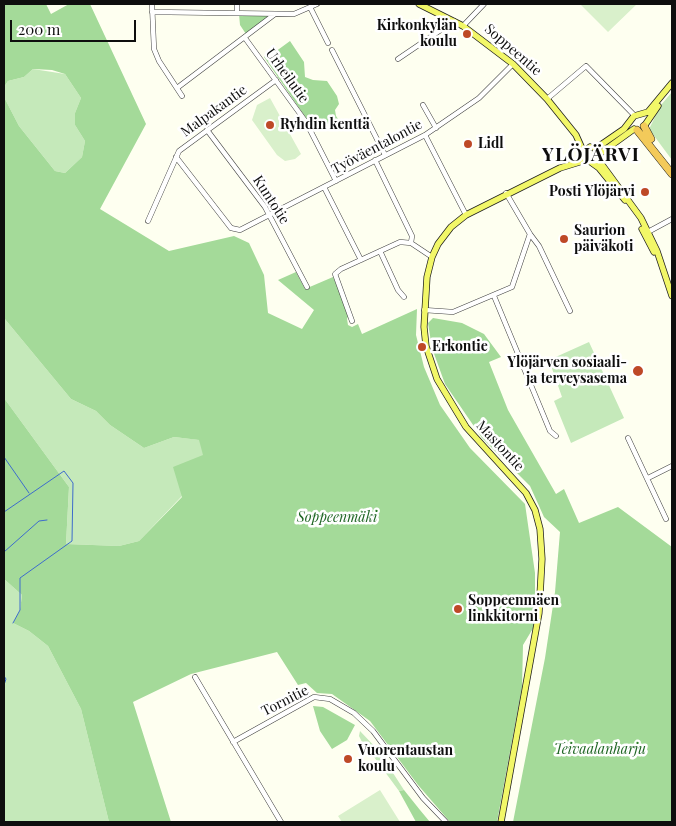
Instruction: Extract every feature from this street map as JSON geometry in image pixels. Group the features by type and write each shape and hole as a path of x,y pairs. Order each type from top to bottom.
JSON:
{"highway":[{"path":"645,125 649,137 672,168"},
{"path":"635,129 672,174"}],"main road":[{"name":"Soppeentie","path":"421,4 463,26 513,64 547,99 576,135 593,148"},
{"path":"586,158 593,148 624,129 637,115 652,109 672,83"},
{"path":"586,158 598,156 635,129 645,125 672,88"},
{"path":"637,115 644,118 645,125"},
{"path":"631,121 635,129"},
{"name":"Soppeentie","path":"576,135 586,158"},
{"path":"593,148 622,189 646,233 658,257 672,296"},
{"path":"586,158 609,179 646,233"},
{"name":"Mastontie","path":"500,822 539,613 542,568 540,529 535,510 526,493 466,428 441,389 426,346 424,310 432,257 444,236 466,215 506,194 586,158"}],"street":[{"path":"152,4 154,49 182,96"},
{"path":"237,4 237,12"},
{"path":"152,12 294,14 317,4"},
{"path":"463,26 484,4"},
{"path":"310,7 328,43"},
{"path":"177,88 275,14"},
{"path":"398,59 454,21"},
{"name":"Urheilutie","path":"245,38 306,122 336,181"},
{"path":"332,50 385,155"},
{"name":"Työväentalontie","path":"176,157 231,228 237,230 425,135 479,98 513,64"},
{"path":"547,99 586,66 637,115"},
{"name":"Malpakantie","path":"148,221 179,151 276,80"},
{"path":"422,105 436,128"},
{"name":"Kuntotie","path":"207,130 270,215 307,287"},
{"path":"425,135 466,215"},
{"path":"375,160 412,236 411,243"},
{"path":"324,187 361,260"},
{"path":"506,194 539,246 570,311"},
{"path":"646,233 672,219"},
{"path":"424,310 453,312 510,289 514,284 530,234"},
{"path":"352,321 335,274 341,269 400,242 411,243 432,257"},
{"path":"380,251 398,290 404,297"},
{"path":"494,296 550,430 556,436"},
{"path":"628,438 666,518"},
{"path":"648,478 672,466"},
{"path":"195,677 281,822"},
{"name":"Tornitie","path":"233,742 314,697 330,699 354,713 373,731 423,798 446,822"}],"green space":[{"name":"Soppeenmäki","path":"4,4 46,4 51,14 69,4 90,4 146,124 100,209 169,251 234,236 249,243 264,275 268,313 302,329 314,310 278,280 296,272 305,289 333,277 349,314 347,319 348,325 352,327 358,324 362,334 417,309 416,335 424,367 440,405 470,448 525,504 535,573 535,625 523,645 522,687 497,822 450,822 418,785 370,721 332,694 317,693 306,683 298,685 277,652 191,674 133,702 171,822 109,822 81,709 48,646 29,631 13,623 20,610 22,595 4,579 4,398 69,487 66,544 119,546 139,541 182,497 173,467 203,455 199,440 174,437 144,448 110,425 96,411 71,399 4,318 4,97 19,126 55,171 65,173 82,157 85,141 75,125 75,113 81,98 65,74 52,70 33,69 24,77 8,81 4,87"},
{"path":"637,4 608,32 581,5"},
{"path":"239,14 269,16 246,34 240,25"},
{"path":"290,41 304,62 305,77 313,80 327,81 337,96 339,104 335,110 336,116 341,123 336,129 330,123 313,128 264,57 271,51 275,52"},
{"path":"33,69 65,74 81,98 75,113 75,125 85,141 82,157 65,173 55,171 19,126 4,97 4,87 8,81 24,77"},
{"path":"672,92 672,160 649,129 661,105"},
{"name":"Ryhdin kenttä","path":"270,98 301,154 295,159 285,161 277,155 252,120 257,105"},
{"path":"4,318 71,399 96,411 110,425 144,448 174,437 200,440 204,455 182,496 139,541 119,546 66,544 69,487 4,398"},
{"name":"Teivaalanharju","path":"433,318 462,323 484,334 501,357 489,362 508,410 556,494 564,489 579,523 618,507 672,547 672,822 513,822 545,658 555,592 560,532 544,517 530,486 482,438 445,384 432,348 428,323"},
{"path":"589,342 624,418 571,443 554,401 562,397 549,360"},
{"path":"4,579 22,595 20,610 13,623 29,631 48,646 81,709 109,822 4,822"},
{"path":"313,706 323,707 355,725 347,740 332,749 320,731"},
{"path":"360,731 378,750 369,756 359,736"},
{"path":"380,753 404,790 399,791 374,757"},
{"path":"380,790 400,822 342,822 338,816"},
{"path":"404,790 430,822 416,822 399,791"}],"waterway":[{"path":"4,457 29,493"},
{"path":"4,512 64,471 73,483 72,541 20,578 20,610 13,623"},
{"path":"4,552 39,521 47,520"},
{"path":"4,676 6,679 4,685"}],"place":[{"name":"Kirkonkylän koulu","path":"467,34"},
{"name":"Ryhdin kenttä","path":"270,125"},
{"name":"Lidl","path":"468,144"},
{"name":"Posti Ylöjärvi","path":"645,192"},
{"name":"Saurion päiväkoti","path":"564,239"},
{"name":"Erkontie","path":"422,347"},
{"name":"Ylöjärven sosiaali- ja terveysasema","path":"638,371"},
{"name":"Soppeenmäen linkkitorni","path":"458,609"},
{"name":"Vuorentaustan koulu","path":"348,759"}],"district":[{"name":"YLÖJÄRVI","path":"591,155"}]}
